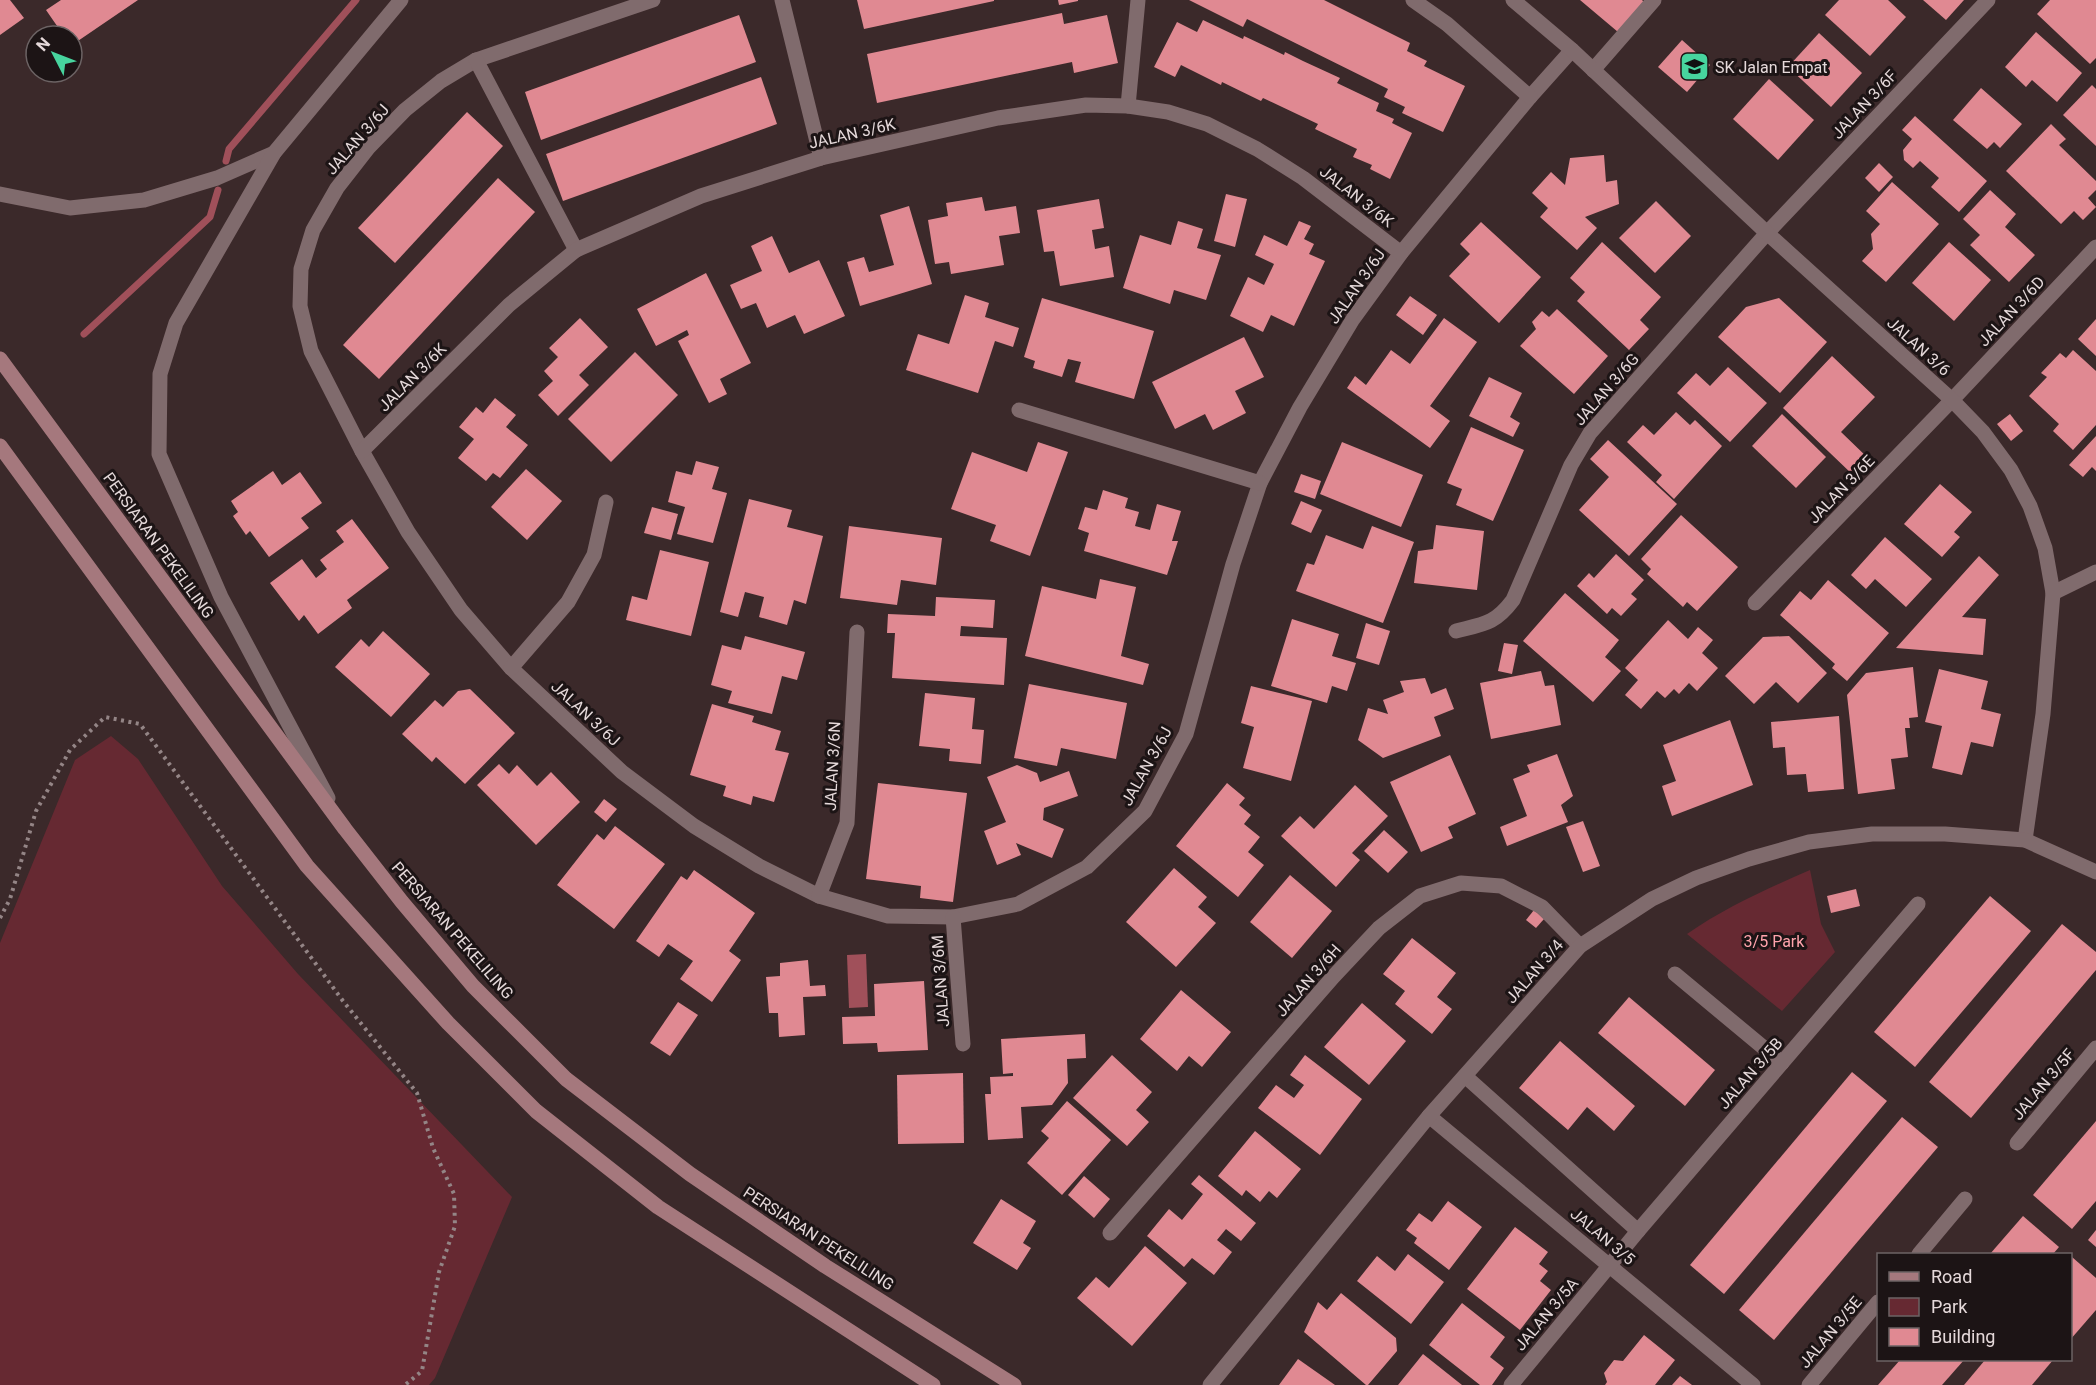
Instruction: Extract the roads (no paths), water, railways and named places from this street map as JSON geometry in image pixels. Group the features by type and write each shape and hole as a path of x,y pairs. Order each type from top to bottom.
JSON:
{"main road":[{"name":"PERSIARAN PEKELILING","path":"0,359 345,829 402,902 473,986 567,1078 699,1181 825,1266 1014,1385"},
{"path":"0,446 307,866 448,1023 536,1111 658,1207 933,1385"}],"street":[{"path":"345,829 221,597 159,454 160,374 176,323 274,153 401,0"},
{"name":"JALAN 3/6J","path":"653,0 476,60 441,81 405,110 369,147 337,188 313,230 301,269 300,306 311,351 362,451 408,532 462,610 511,668 622,772 694,826 759,866 819,896 888,916 953,916 1018,904 1087,867 1145,811 1186,734 1233,564 1260,483 1300,407 1353,319 1401,253 1530,97 1572,50"},
{"path":"782,0 821,158"},
{"path":"1128,106 1138,0"},
{"path":"1413,0 1447,24 1530,97"},
{"name":"JALAN 3/6","path":"1513,0 1572,50 1767,233 1952,400 1983,432 2016,479 2030,506 2045,548 2053,593 2043,714 2025,840"},
{"path":"1593,70 1654,0"},
{"name":"JALAN 3/6F","path":"1767,233 1988,0"},
{"path":"476,60 576,250"},
{"name":"JALAN 3/6K","path":"362,451 509,305 576,250 701,196 821,158 998,118 1086,105 1128,106 1168,112 1207,124 1257,149 1304,178 1401,253"},
{"path":"0,194 70,208 144,200 217,177 274,153"},
{"name":"JALAN 3/6G","path":"1456,630 1487,623 1497,618 1506,609 1519,588 1572,465 1590,433 1767,233"},
{"name":"JALAN 3/6D","path":"1952,400 2096,247"},
{"name":"JALAN 3/6E","path":"1755,603 1952,400"},
{"path":"1019,410 1260,483"},
{"path":"511,668 568,602 594,555 606,502"},
{"path":"2053,593 2096,572"},
{"name":"JALAN 3/6N","path":"819,896 847,823 857,632"},
{"name":"JALAN 3/4","path":"1210,1385 1430,1116 1580,946 1652,899 1696,878 1749,859 1809,842 1872,834 1945,834 2025,840 2096,872"},
{"name":"JALAN 3/6H","path":"1110,1233 1379,928 1420,896 1461,883 1501,886 1542,907 1580,946"},
{"name":"JALAN 3/5B","path":"1610,1265 1918,904"},
{"name":"JALAN 3/6M","path":"953,916 963,1044"},
{"path":"1675,974 1782,1063"},
{"name":"JALAN 3/5F","path":"2018,1143 2096,1048"},
{"name":"JALAN 3/5","path":"1466,1076 1638,1231"},
{"name":"JALAN 3/5","path":"1430,1116 1753,1385"},
{"path":"1920,1253 1965,1200"},
{"name":"JALAN 3/5A","path":"1511,1385 1610,1265"},
{"name":"JALAN 3/5E","path":"1809,1385 1877,1303"}],"waterway":[{"path":"226,161 229,149 356,0"},
{"path":"84,334 210,217 218,190"}],"place":[{"name":"SK Jalan Empat","path":"1694,67"}],"park label":[{"name":"3/5 Park","path":"1774,941"}]}
